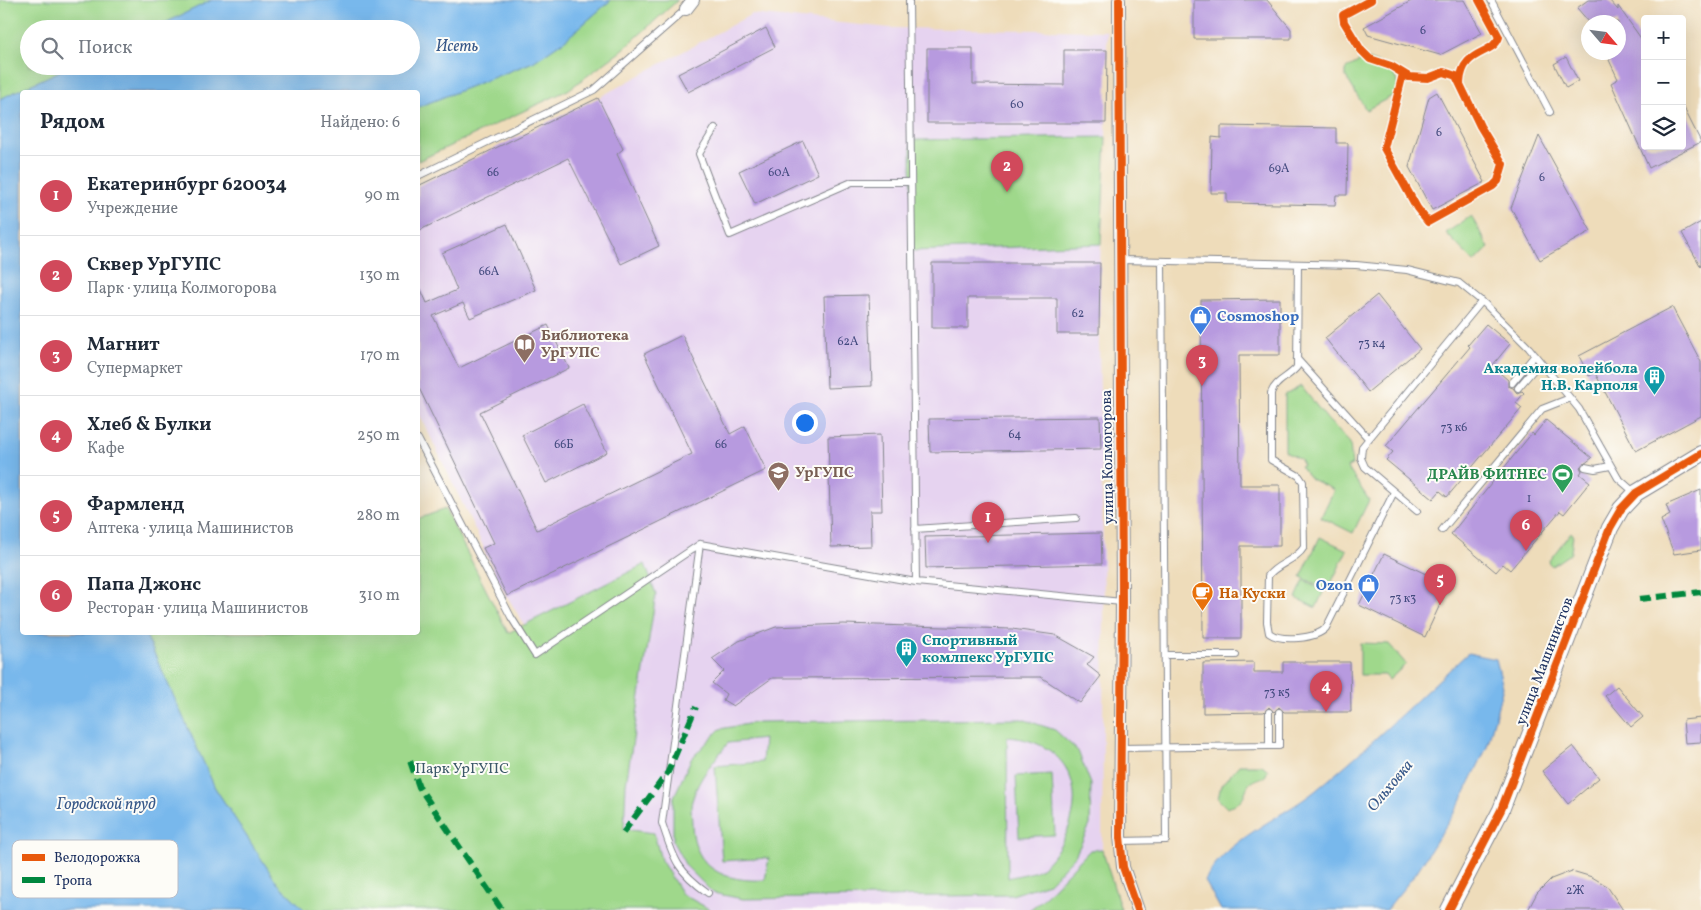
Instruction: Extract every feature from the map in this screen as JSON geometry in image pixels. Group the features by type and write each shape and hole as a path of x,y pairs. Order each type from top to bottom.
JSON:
{"street":[{"name":"улица Колмогорова","path":"1119,0 1122,602 1120,841 1123,867 1138,910"},
{"name":"улица Машинистов","path":"1449,910 1502,810 1610,528 1621,509 1636,493 1701,454"}],"lane":[{"path":"909,0 916,582"},
{"path":"1491,0 1550,112"},
{"path":"420,175 594,90 690,4"},
{"path":"715,128 699,154 730,235 852,182 911,182"},
{"path":"1119,260 1356,265 1432,275 1459,283 1482,301 1535,355 1570,398 1618,478 1636,493"},
{"path":"1120,841 1166,840 1162,261"},
{"path":"1298,264 1297,366 1292,373 1273,386 1270,393 1271,460 1299,476 1303,482 1304,546 1300,553 1272,571 1268,576 1267,622 1270,633 1275,637 1314,637 1326,628 1394,492"},
{"path":"1417,511 1365,467 1361,458 1362,446 1482,301"},
{"path":"1512,383 1535,355"},
{"path":"1297,358 1368,438"},
{"path":"1518,388 1540,362"},
{"path":"1442,530 1542,409 1570,398"},
{"path":"420,443 511,617 535,655 700,544 916,582 1122,602"},
{"path":"1585,467 1595,469 1610,466"},
{"path":"915,529 1076,518"},
{"path":"700,544 662,823 675,863 690,880 708,893"},
{"path":"1165,655 1236,655"},
{"path":"1269,712 1269,746"},
{"path":"1120,748 1279,746 1279,712"}],"shaded area":[{"name":"УрГУПС","path":"752,14 890,28 1107,31 1106,137 1100,263 1099,343 1104,602 1102,849 1090,850 1041,901 1029,910 711,910 682,894 661,860 654,833 624,829 544,658 507,596 420,415 420,185 598,98"}],"green space":[{"path":"0,0 212,0 171,20 20,20 20,75 52,75 0,99"},
{"path":"611,0 678,0 620,52 568,90 420,160 420,106 533,62 565,40"},
{"path":"1365,58 1389,70 1398,85 1398,93 1366,110 1346,77 1346,69"},
{"path":"1106,137 1101,244 912,251 911,140"},
{"path":"1471,216 1489,248 1474,262 1446,233"},
{"path":"1301,386 1327,419 1350,443 1352,465 1347,467 1369,500 1353,533 1321,517 1334,490 1311,479 1300,466 1303,465 1300,459 1285,451 1285,395"},
{"name":"Парк УрГУПС","path":"445,509 508,633 645,564 656,594 626,784 624,829 654,833 661,860 682,894 711,910 305,910 277,883 215,788 146,635 420,635 420,518"},
{"path":"1571,532 1573,534 1571,553 1552,566 1548,562"},
{"path":"1320,537 1347,550 1328,590 1301,577"},
{"path":"1304,580 1324,590 1316,608 1296,598"},
{"path":"1360,643 1389,644 1406,664 1389,680 1385,675 1360,675"},
{"path":"1022,719 1055,730 1078,751 1091,784 1090,825 1075,856 1049,883 1012,895 743,899 713,893 686,866 673,842 673,799 691,759 720,729 759,722","holes":["1007,737 1026,740 1043,746 1056,756 1066,768 1072,782 1074,798 1072,816 1066,834 1052,857 1038,870 1008,878","764,739 762,762 715,766 722,861 769,858 765,880 750,880 724,875 714,870 698,852 694,839 691,803 702,777 728,743"]},
{"path":"1239,765 1262,765 1268,770 1265,777 1248,785 1241,801 1227,808 1218,799 1221,785"},
{"path":"1052,774 1055,835 1019,837 1016,776"},
{"path":"1102,849 1121,910 1029,910 1041,901 1090,850"}],"water":[{"name":"Городской пруд","path":"212,0 611,0 565,40 533,62 420,106 420,90 20,90 20,635 146,635 215,788 277,883 305,910 0,910 0,99 52,75 420,75 420,20 171,20"},
{"name":"Ольховка","path":"1468,653 1496,659 1503,687 1487,747 1459,805 1416,873 1386,910 1221,910 1205,881 1213,867 1224,854 1254,831 1302,801 1335,775"}],"building":[{"path":"1194,0 1267,0 1291,29 1291,39 1194,39"},
{"path":"1413,0 1464,0 1482,33 1440,55 1368,35 1364,27"},
{"path":"1588,0 1609,0 1618,10 1618,6 1624,15 1583,15 1577,8"},
{"path":"1626,17 1641,38 1641,150 1685,150 1649,168 1611,83 1618,79 1609,60 1626,60"},
{"path":"766,28 775,47 688,92 678,74"},
{"path":"927,48 973,48 973,84 1064,85 1064,50 1107,50 1106,123 927,123"},
{"path":"1566,57 1578,81 1566,88 1554,64"},
{"path":"1437,92 1485,182 1432,210 1409,167 1429,97"},
{"path":"598,98 623,149 617,154 659,246 621,264 568,158 420,230 420,185"},
{"path":"1686,112 1701,142 1686,150"},
{"path":"1221,126 1336,128 1336,143 1348,143 1347,195 1336,195 1335,205 1227,203 1227,193 1211,193 1212,137 1221,138"},
{"path":"1539,136 1591,231 1540,260 1511,208"},
{"path":"803,141 818,174 755,204 739,171"},
{"path":"1701,222 1701,267 1682,233"},
{"path":"507,224 536,290 470,318 463,303 433,316 459,368 548,325 569,368 480,412 537,530 692,454 644,354 682,335 730,434 745,426 766,470 507,596 483,548 494,543 420,390 420,287 427,303 457,290 442,253"},
{"path":"932,263 1100,263 1099,334 1057,334 1057,298 968,298 968,328 932,328"},
{"path":"869,295 872,386 827,388 824,296"},
{"path":"1377,295 1420,349 1368,392 1325,338"},
{"path":"1280,299 1280,355 1239,355 1240,485 1280,485 1280,546 1241,546 1241,638 1203,638 1201,300"},
{"name":"Академия волейбола Н.В. Карполя","path":"1672,307 1701,362 1701,416 1636,451 1595,373 1589,376 1579,356"},
{"path":"1486,324 1510,344 1492,366 1508,380 1508,386 1517,393 1522,391 1524,393 1516,403 1522,408 1447,497 1440,491 1433,499 1386,460 1393,452 1386,446 1470,347 1468,345"},
{"path":"583,404 607,452 546,483 522,435"},
{"path":"1100,417 1101,449 930,452 929,419"},
{"path":"1546,420 1592,458 1580,467 1582,471 1580,474 1590,482 1564,514 1560,511 1510,570 1503,564 1496,572 1451,534 1532,433 1534,435"},
{"path":"880,435 882,511 870,511 871,546 831,547 828,437"},
{"path":"1701,490 1701,550 1674,554 1661,520 1670,515 1666,505"},
{"path":"1101,533 1102,564 926,568 925,537"},
{"path":"1384,554 1449,585 1425,637 1359,605"},
{"name":"Спортивный комлпекс УрГУПС","path":"843,624 1012,629 1055,635 1094,657 1087,665 1101,676 1080,703 1041,677 772,678 733,706 723,700 726,694 712,683 724,671 712,659 739,641 776,627"},
{"path":"1254,662 1254,672 1283,672 1283,662 1350,662 1351,712 1284,712 1279,707 1274,712 1269,707 1264,712 1203,713 1203,663"},
{"path":"1617,686 1643,717 1631,727 1605,696"},
{"path":"1701,718 1701,742 1685,743 1683,720"},
{"path":"1573,746 1599,778 1568,804 1542,771"},
{"path":"1572,871 1592,877 1607,886 1623,910 1528,910 1537,893 1551,879"}],"marked path":[{"path":"1639,599 1701,592"},
{"path":"623,833 668,772 696,707"},
{"path":"410,761 419,787 502,910"}],"cycle path":[{"path":"1119,0 1122,602 1120,836 1123,867 1138,910"},
{"path":"1371,0 1343,15 1344,22 1361,50 1370,59 1391,66 1409,77 1428,78 1444,72 1456,76 1480,126 1503,164 1498,181 1493,186 1428,222 1417,208 1384,148 1403,74"},
{"path":"1460,83 1466,64 1496,43 1499,37 1479,0"},
{"path":"1449,910 1501,810 1610,528 1621,509 1636,493 1701,454"}],"place":[{"name":"Сквер УрГУПС","path":"1007,192"},
{"name":"Cosmoshop","path":"1201,335"},
{"name":"Библиотека УрГУПС","path":"525,363"},
{"name":"Магнит","path":"1202,386"},
{"name":"Академия волейбола Н.В. Карполя","path":"1654,396"},
{"name":"УрГУПС","path":"779,491"},
{"name":"ДРАЙВ ФИТНЕС","path":"1563,493"},
{"name":"Екатеринбург 620034","path":"988,543"},
{"name":"Папа Джонс","path":"1526,551"},
{"name":"Ozon","path":"1369,604"},
{"name":"Фармленд","path":"1440,605"},
{"name":"На Куски","path":"1203,612"},
{"name":"Спортивный комлпекс УрГУПС","path":"906,668"},
{"name":"Хлеб & Булки","path":"1326,712"}],"water label":[{"name":"Исеть","path":"457,45"}]}
